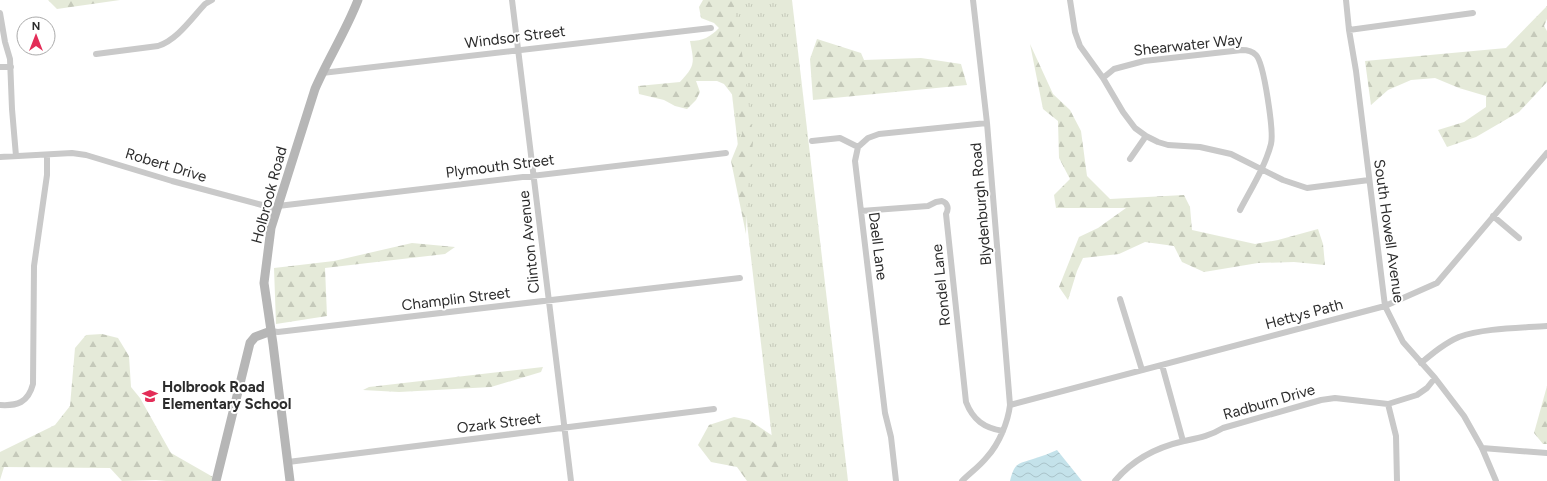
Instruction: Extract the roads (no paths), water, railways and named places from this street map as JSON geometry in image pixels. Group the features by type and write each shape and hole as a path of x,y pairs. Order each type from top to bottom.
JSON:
{"street":[{"path":"96,54 166,44 205,4 212,0"},
{"name":"Holbrook Road","path":"290,481 264,283 268,244 308,111 322,73 351,18 358,0"},
{"name":"Clinton Avenue","path":"512,0 571,481"},
{"name":"Blydenburgh Road","path":"962,481 988,456 1003,431 1010,405 987,123 973,0"},
{"path":"1070,0 1075,32 1080,46 1103,78 1123,112 1136,128 1146,136 1168,145 1200,147 1231,154 1283,180 1307,188 1369,180"},
{"name":"South Howell Avenue","path":"1346,0 1385,306 1403,342 1436,378 1464,416 1482,448 1496,481"},
{"path":"0,13 11,67 12,109 16,156"},
{"path":"1349,30 1473,13"},
{"name":"Windsor Street","path":"322,73 712,28"},
{"name":"Shearwater Way","path":"1103,78 1114,68 1144,61 1242,50 1250,50 1257,55 1264,74 1271,130 1271,142 1261,169 1240,210"},
{"path":"0,67 11,67"},
{"path":"812,141 840,138 858,147 868,138 879,134 987,123"},
{"path":"1130,158 1146,136"},
{"name":"Daell Lane","path":"858,147 855,161 885,413 891,437 896,481"},
{"name":"Robert Drive","path":"0,157 47,156 72,153 93,156 172,181 278,209"},
{"name":"Plymouth Street","path":"278,209 534,175 726,153"},
{"name":"Hettys Path","path":"1010,405 1385,306 1437,284 1547,153"},
{"path":"0,405 16,405 21,402 31,392 33,384 33,277 47,175 47,156"},
{"name":"Rondel Lane","path":"861,211 928,206 942,201 947,204 948,210 946,214 966,402 977,421 992,429 1003,431"},
{"path":"1493,216 1519,238"},
{"name":"Champlin Street","path":"271,331 278,332 740,278"},
{"path":"1120,299 1142,370"},
{"path":"1421,363 1443,345 1474,333 1547,326"},
{"path":"216,481 250,343 255,338 271,331"},
{"path":"1162,365 1183,441"},
{"name":"Radburn Drive","path":"1115,481 1122,472 1149,453 1183,441 1208,436 1223,428 1321,400 1335,398 1388,404 1417,395 1427,388 1436,378"},
{"path":"1388,404 1396,436 1397,481"},
{"name":"Ozark Street","path":"288,462 714,409"},
{"path":"1482,448 1547,453"}],"water":[{"path":"1057,450 1082,481 1010,481 1018,464"}],"place":[{"name":"Holbrook Road Elementary School","path":"150,396"}]}
